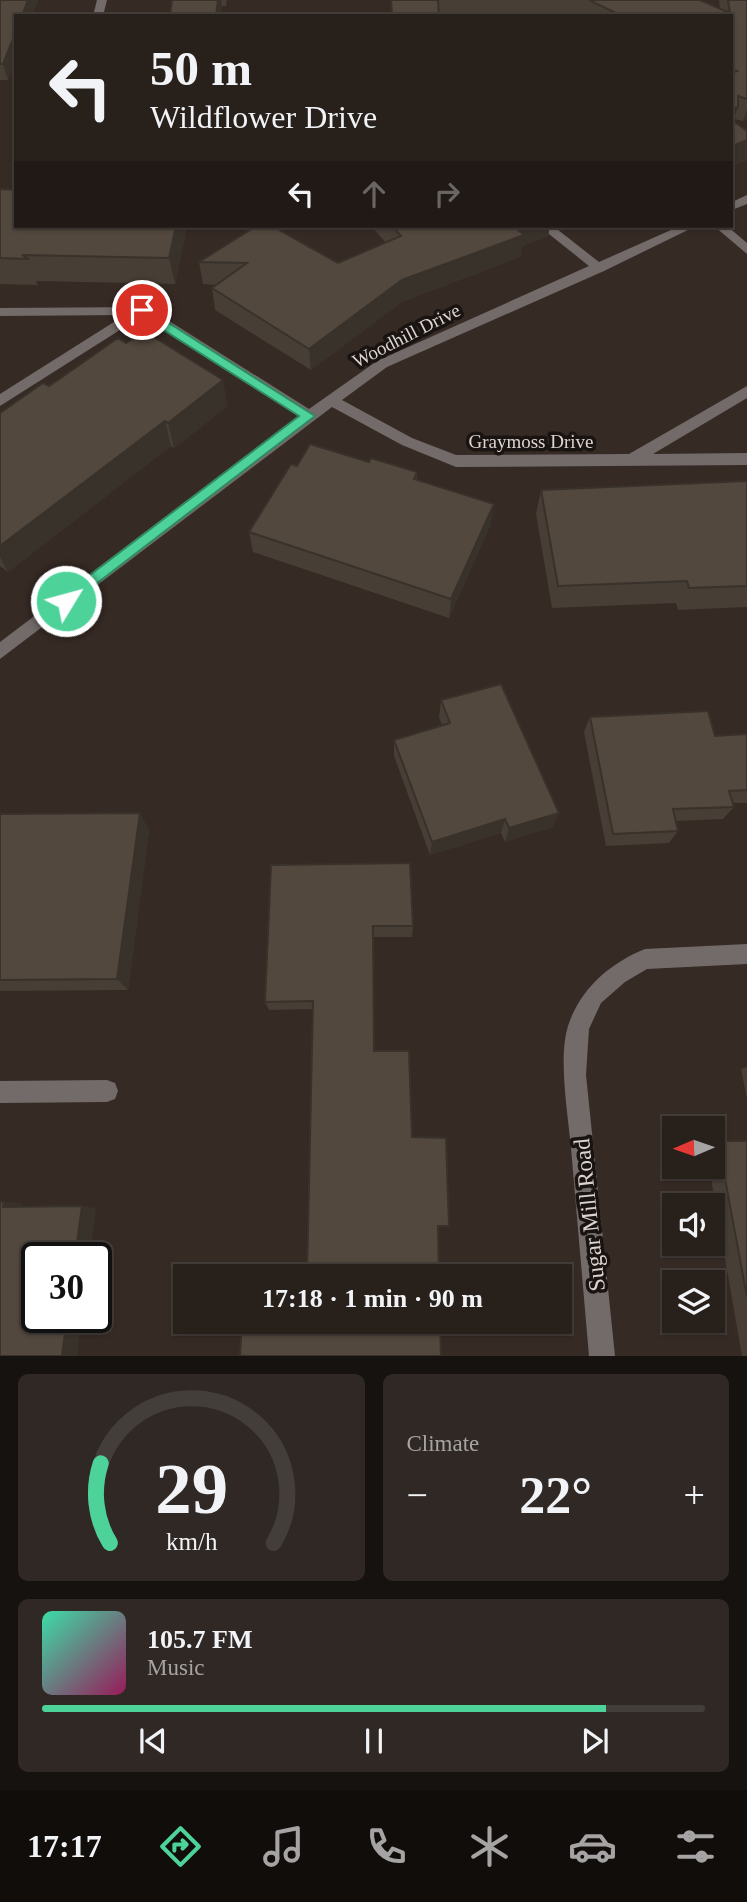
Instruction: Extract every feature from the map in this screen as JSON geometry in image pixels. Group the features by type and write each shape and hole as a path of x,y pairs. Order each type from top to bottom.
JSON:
{"street":[{"path":"548,228 598,268"},
{"name":"Woodhill Drive","path":"0,652 330,400 382,364 686,228"},
{"path":"722,228 747,250"},
{"path":"0,312 142,310 309,416"},
{"path":"0,401 142,310"},
{"path":"631,460 747,391"},
{"name":"Graymoss Drive","path":"330,400 415,447 456,461 747,459"},
{"name":"Sugar Mill Road","path":"603,1356 575,1075 578,1028 594,996 618,975 645,959 747,954"},
{"path":"0,1092 107,1091"}],"building":[{"path":"0,0 28,0 23,14 14,14 14,36 3,64 0,64"},
{"path":"172,0 218,0 216,14 170,14"},
{"path":"391,0 438,0 439,14 392,14"},
{"path":"589,0 700,0 730,13 728,0 747,0 747,99 738,96 738,107 733,110 733,73 737,71 733,69 733,14 618,14"},
{"path":"733,121 747,131 747,140 733,146"},
{"path":"0,189 14,190 14,228 176,228 169,258 22,255 29,259 0,258"},
{"path":"253,228 276,228 338,263 401,236 394,228 516,228 524,235 402,280 309,349 212,288 247,263 199,262"},
{"path":"144,331 223,380 0,546 0,413 43,383 49,386 118,338 126,343"},
{"path":"310,444 369,462 371,458 417,472 414,479 494,504 451,599 249,532 291,464 297,466"},
{"path":"747,481 747,586 689,588 687,581 558,586 541,490"},
{"path":"501,684 559,813 509,828 505,819 432,842 394,740 450,723 441,700"},
{"path":"708,711 715,736 747,734 747,790 729,791 734,807 673,809 678,831 613,834 590,717"},
{"path":"140,813 117,979 0,980 0,814"},
{"path":"410,863 413,926 373,926 374,1051 409,1051 412,1137 446,1138 449,1226 438,1226 439,1264 307,1264 313,1001 265,1002 271,865"},
{"path":"725,1141 747,1141 747,1297 725,1179"},
{"path":"0,1202 4,1202 3,1207 82,1206 77,1242 21,1242 21,1333 65,1333 62,1356 0,1356"},
{"path":"241,1334 440,1334 441,1356 240,1356"}],"route":[{"path":"66,601 309,416 142,310"}]}
